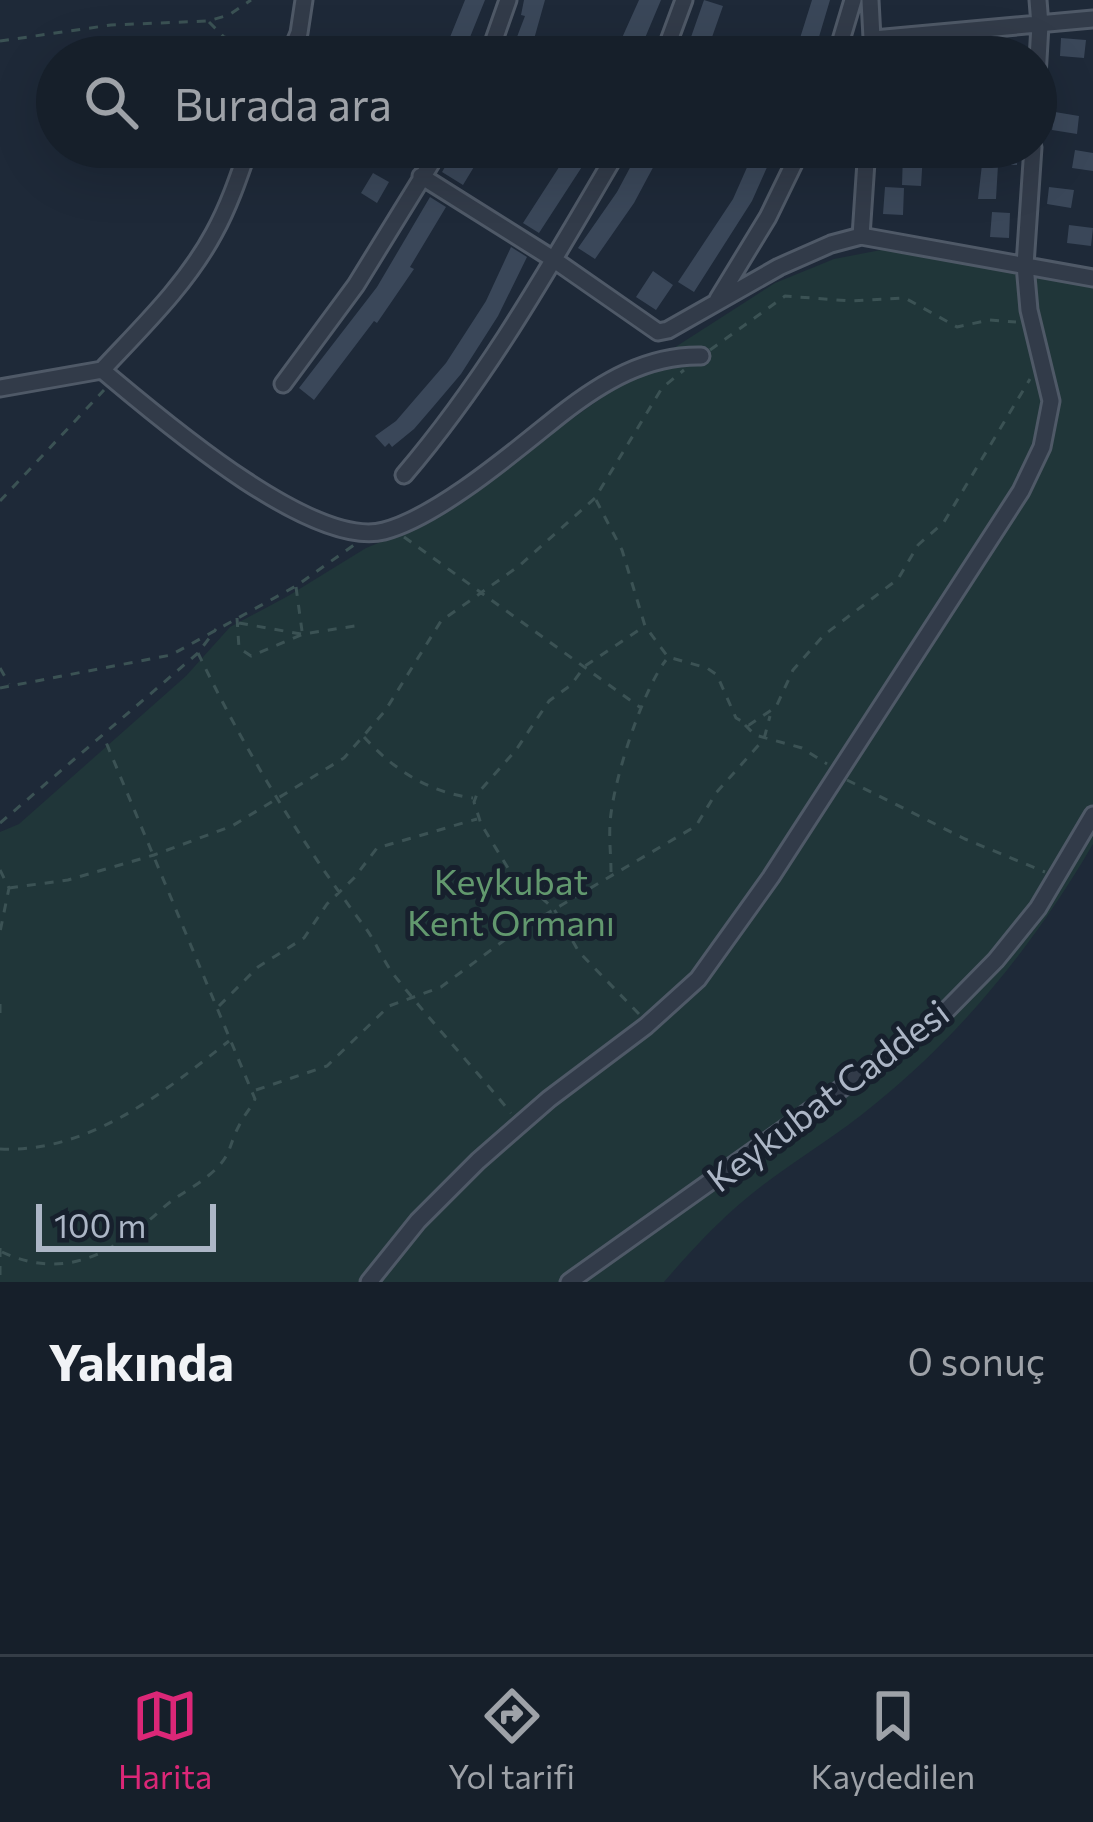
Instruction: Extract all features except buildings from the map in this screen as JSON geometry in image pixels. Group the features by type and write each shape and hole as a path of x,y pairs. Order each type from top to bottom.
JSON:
{"street":[{"path":"298,36 304,0"},
{"path":"495,36 508,0"},
{"path":"670,36 683,0"},
{"path":"842,36 853,0"},
{"path":"870,0 873,36"},
{"path":"1038,0 1039,36"},
{"path":"961,36 1093,19"},
{"path":"0,388 108,375 201,255 242,168"},
{"path":"283,384 356,286 427,168"},
{"path":"404,476 457,414 510,336 608,168"},
{"path":"712,307 768,217 792,168"},
{"path":"861,236 866,168"},
{"path":"369,1282 444,1193 520,1123 649,1024 698,979 838,773 1029,476 1049,423 1050,392 1025,265 1032,168"},
{"path":"421,176 554,259 654,331 668,330 792,261 861,236 1093,278"},
{"path":"108,375 251,486 326,521 371,533 394,528 465,487 578,401 618,377 660,358 701,356"},
{"name":"Keykubat Caddesi","path":"569,1282 915,1040 996,960 1058,877 1093,815"}],"path":[{"path":"0,41 128,23 208,21 230,15 251,0"},
{"path":"208,21 223,36"},
{"path":"9,888 68,880 232,826 344,758 392,701 448,615 539,550 595,498 662,388 785,296 851,301 905,298 957,327 997,320 1035,332"},
{"path":"254,1091 327,1066 389,1006 442,987 495,946 696,826 716,793 764,739 794,670 838,623 892,586 918,545 944,522 1013,412 1042,355"},
{"path":"0,501 108,375"},
{"path":"595,498 622,550 645,626 668,657 717,675 736,718 764,739 802,748 838,773 964,839 1058,877"},
{"path":"394,528 641,708"},
{"path":"0,688 171,655 296,586 371,533"},
{"path":"296,586 303,634"},
{"path":"236,616 238,643 248,656 303,634 355,626"},
{"path":"239,623 303,634"},
{"path":"475,798 549,701 572,685 585,666 645,626"},
{"path":"0,823 198,653 218,627"},
{"path":"198,653 277,802 390,970 520,1123"},
{"path":"611,874 610,820 625,752 651,682 668,657"},
{"path":"0,668 10,686"},
{"path":"744,724 772,712"},
{"path":"103,735 254,1091 254,1102 237,1128 227,1158 114,1254"},
{"path":"364,737 413,779 475,798"},
{"path":"475,798 479,819 508,868 554,909 579,952 649,1024"},
{"path":"219,1006 258,967 304,938 377,848 479,819"},
{"path":"0,870 9,888 0,932"},
{"path":"0,1004 0,1016"},
{"path":"0,1148 48,1146 91,1131 164,1092 230,1040"},
{"path":"1,1250 23,1269"},
{"path":"0,1277 1,1250"}],"green space":[{"name":"Keykubat Kent Ormanı","path":"886,249 1093,288 1093,844 996,984 908,1076 749,1196 664,1282 0,1282 0,832 19,824 186,676 230,627 366,548 423,525 649,364 775,283 834,259"}]}
